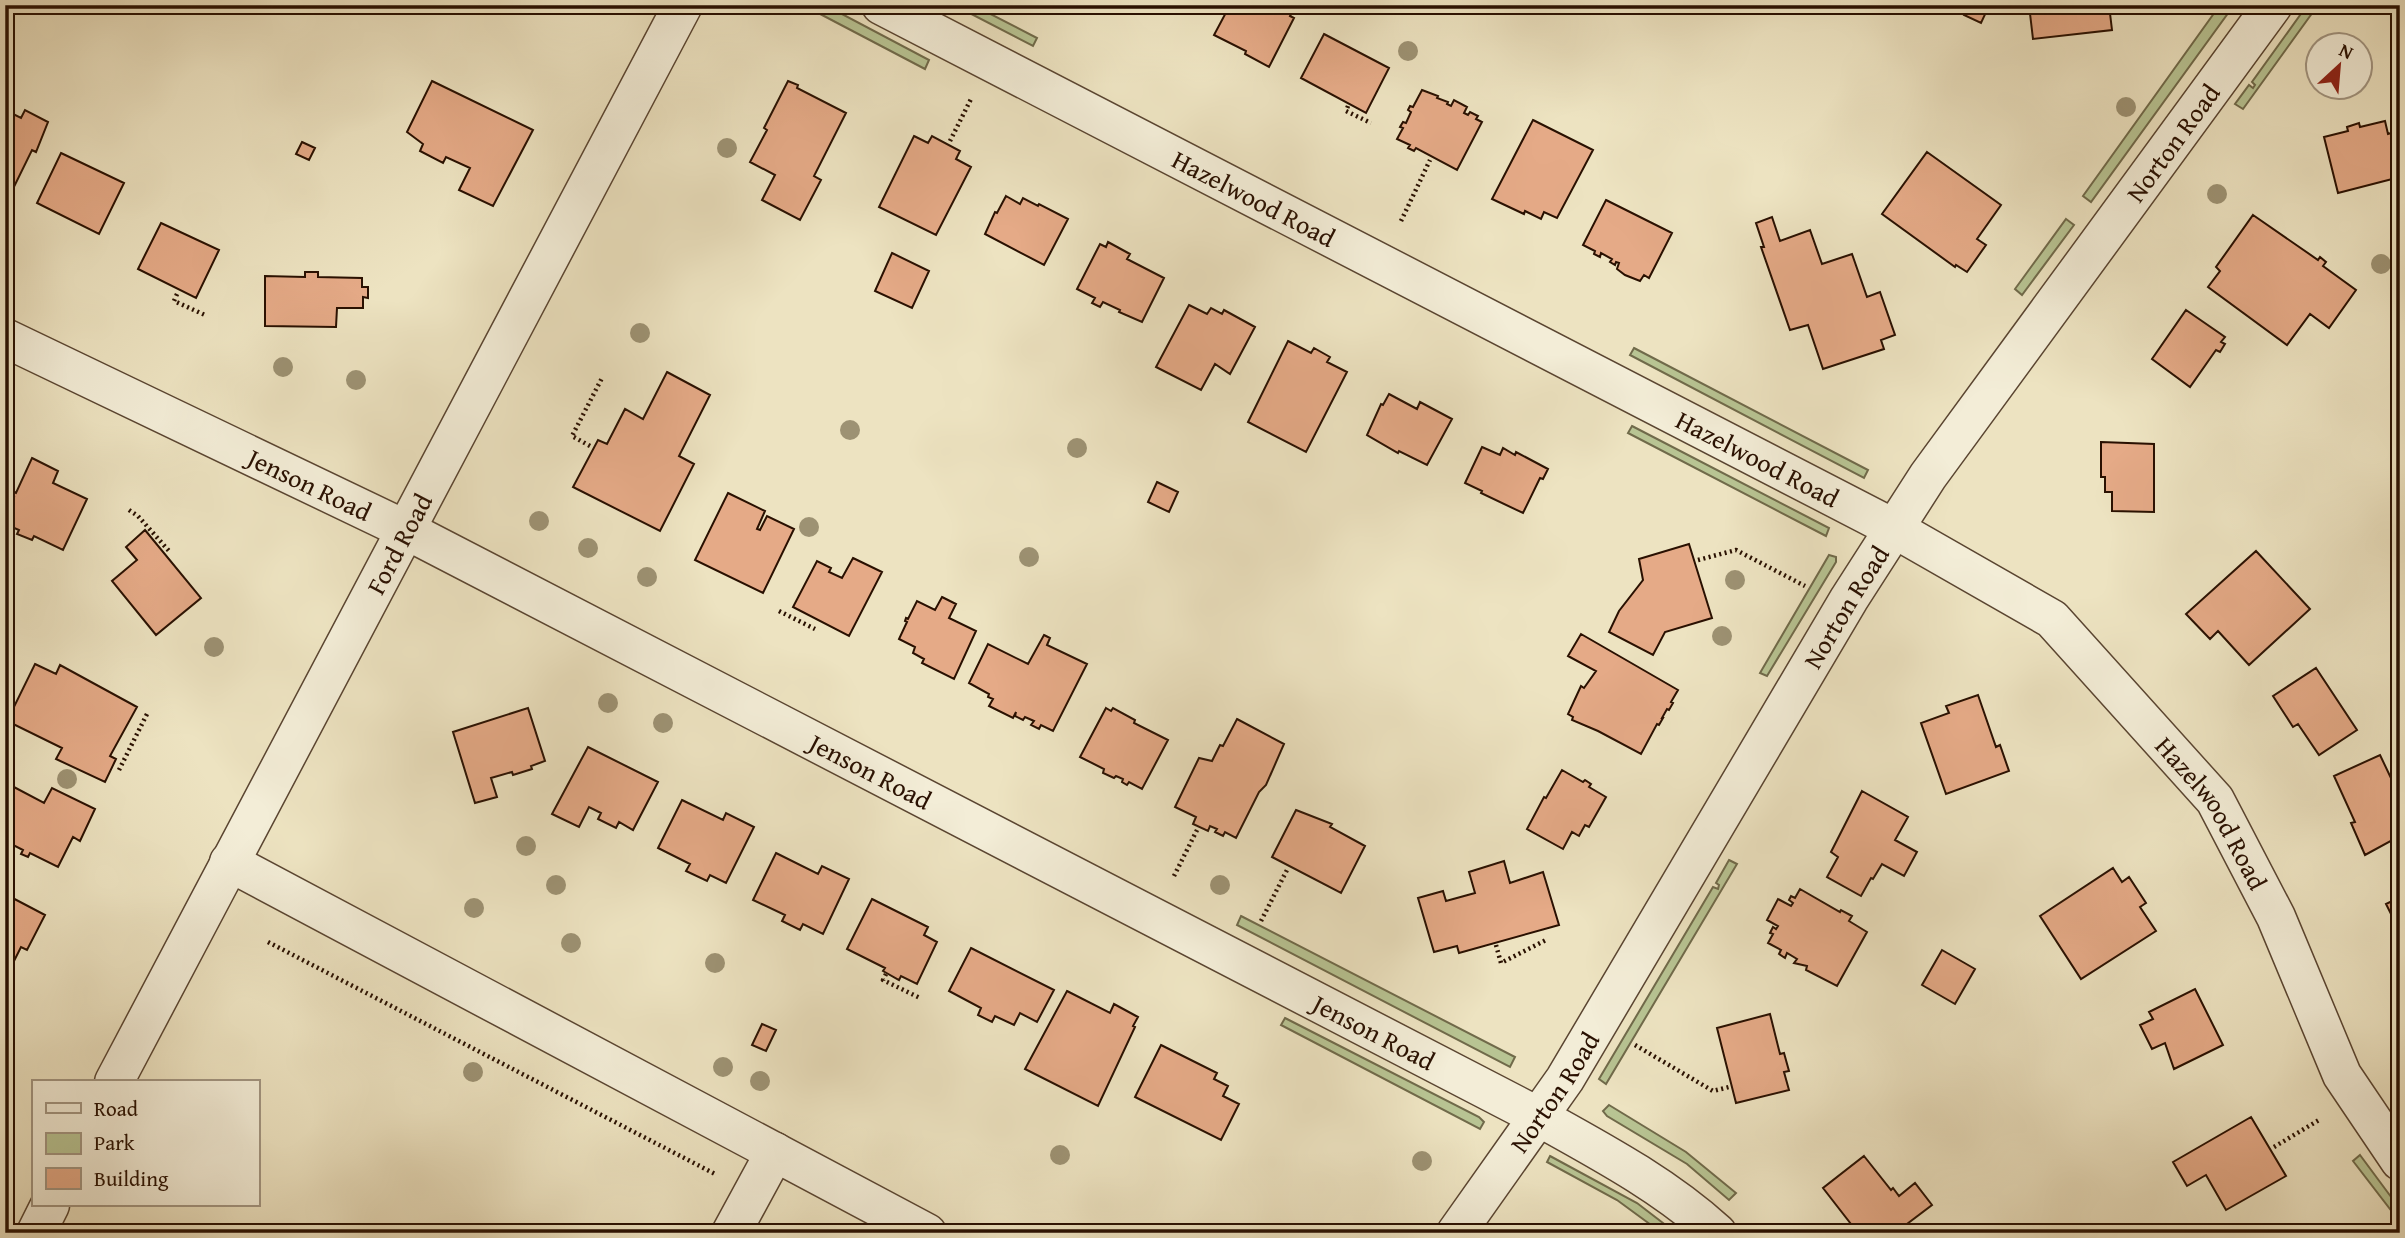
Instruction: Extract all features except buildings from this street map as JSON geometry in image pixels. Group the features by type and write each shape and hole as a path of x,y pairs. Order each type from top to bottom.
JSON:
{"street":[{"name":"Ford Road","path":"115,1080 683,5"},
{"name":"Hazelwood Road","path":"881,5 1893,528 2052,619 2214,800 2276,917 2342,1075 2400,1161"},
{"name":"Norton Road","path":"1456,1233 1539,1117 1592,1033 1893,528 1928,476 2273,5"},
{"name":"Jenson Road","path":"5,338 404,529 1539,1117 1647,1178 1689,1208 1717,1233"},
{"path":"229,862 927,1233"},
{"path":"731,1233 775,1152"},
{"path":"36,1233 50,1206"}],"path":[{"path":"950,141 971,98"},
{"path":"1348,106 1346,111 1370,123"},
{"path":"1401,221 1430,160"},
{"path":"177,294 174,301 205,316"},
{"path":"590,446 572,436 602,378"},
{"path":"129,510 138,516 169,551"},
{"path":"1698,560 1736,550 1805,586"},
{"path":"779,611 815,629"},
{"path":"119,770 147,713"},
{"path":"1174,876 1198,828"},
{"path":"1261,921 1288,868"},
{"path":"1496,945 1501,963 1546,940"},
{"path":"268,942 752,1193"},
{"path":"886,974 883,980 920,998"},
{"path":"1635,1045 1713,1091 1729,1087"},
{"path":"2274,1147 2319,1120"}],"green space":[{"path":"803,5 825,5 929,60 925,69"},
{"path":"954,5 973,5 1037,38 1033,46"},
{"path":"2220,5 2234,5 2091,202 2083,196"},
{"path":"2310,5 2318,5 2243,109 2235,104 2249,85 2253,88 2255,85 2252,82"},
{"path":"2066,219 2074,225 2022,295 2015,289"},
{"path":"1634,348 1868,470 1864,478 1630,355"},
{"path":"1632,426 1829,528 1826,536 1628,433"},
{"path":"1829,555 1836,557 1836,562 1767,676 1760,673"},
{"path":"1729,860 1737,864 1606,1084 1599,1079 1713,887 1718,889 1719,885 1716,883"},
{"path":"1241,916 1515,1057 1510,1067 1237,925"},
{"path":"1285,1018 1479,1117 1484,1122 1480,1129 1281,1025"},
{"path":"1609,1105 1686,1152 1736,1193 1729,1200 1687,1164 1607,1116 1603,1111"},
{"path":"2360,1155 2400,1209 2400,1222 2353,1161"},
{"path":"1550,1156 1637,1203 1676,1233 1662,1233 1617,1200 1547,1162"}]}
